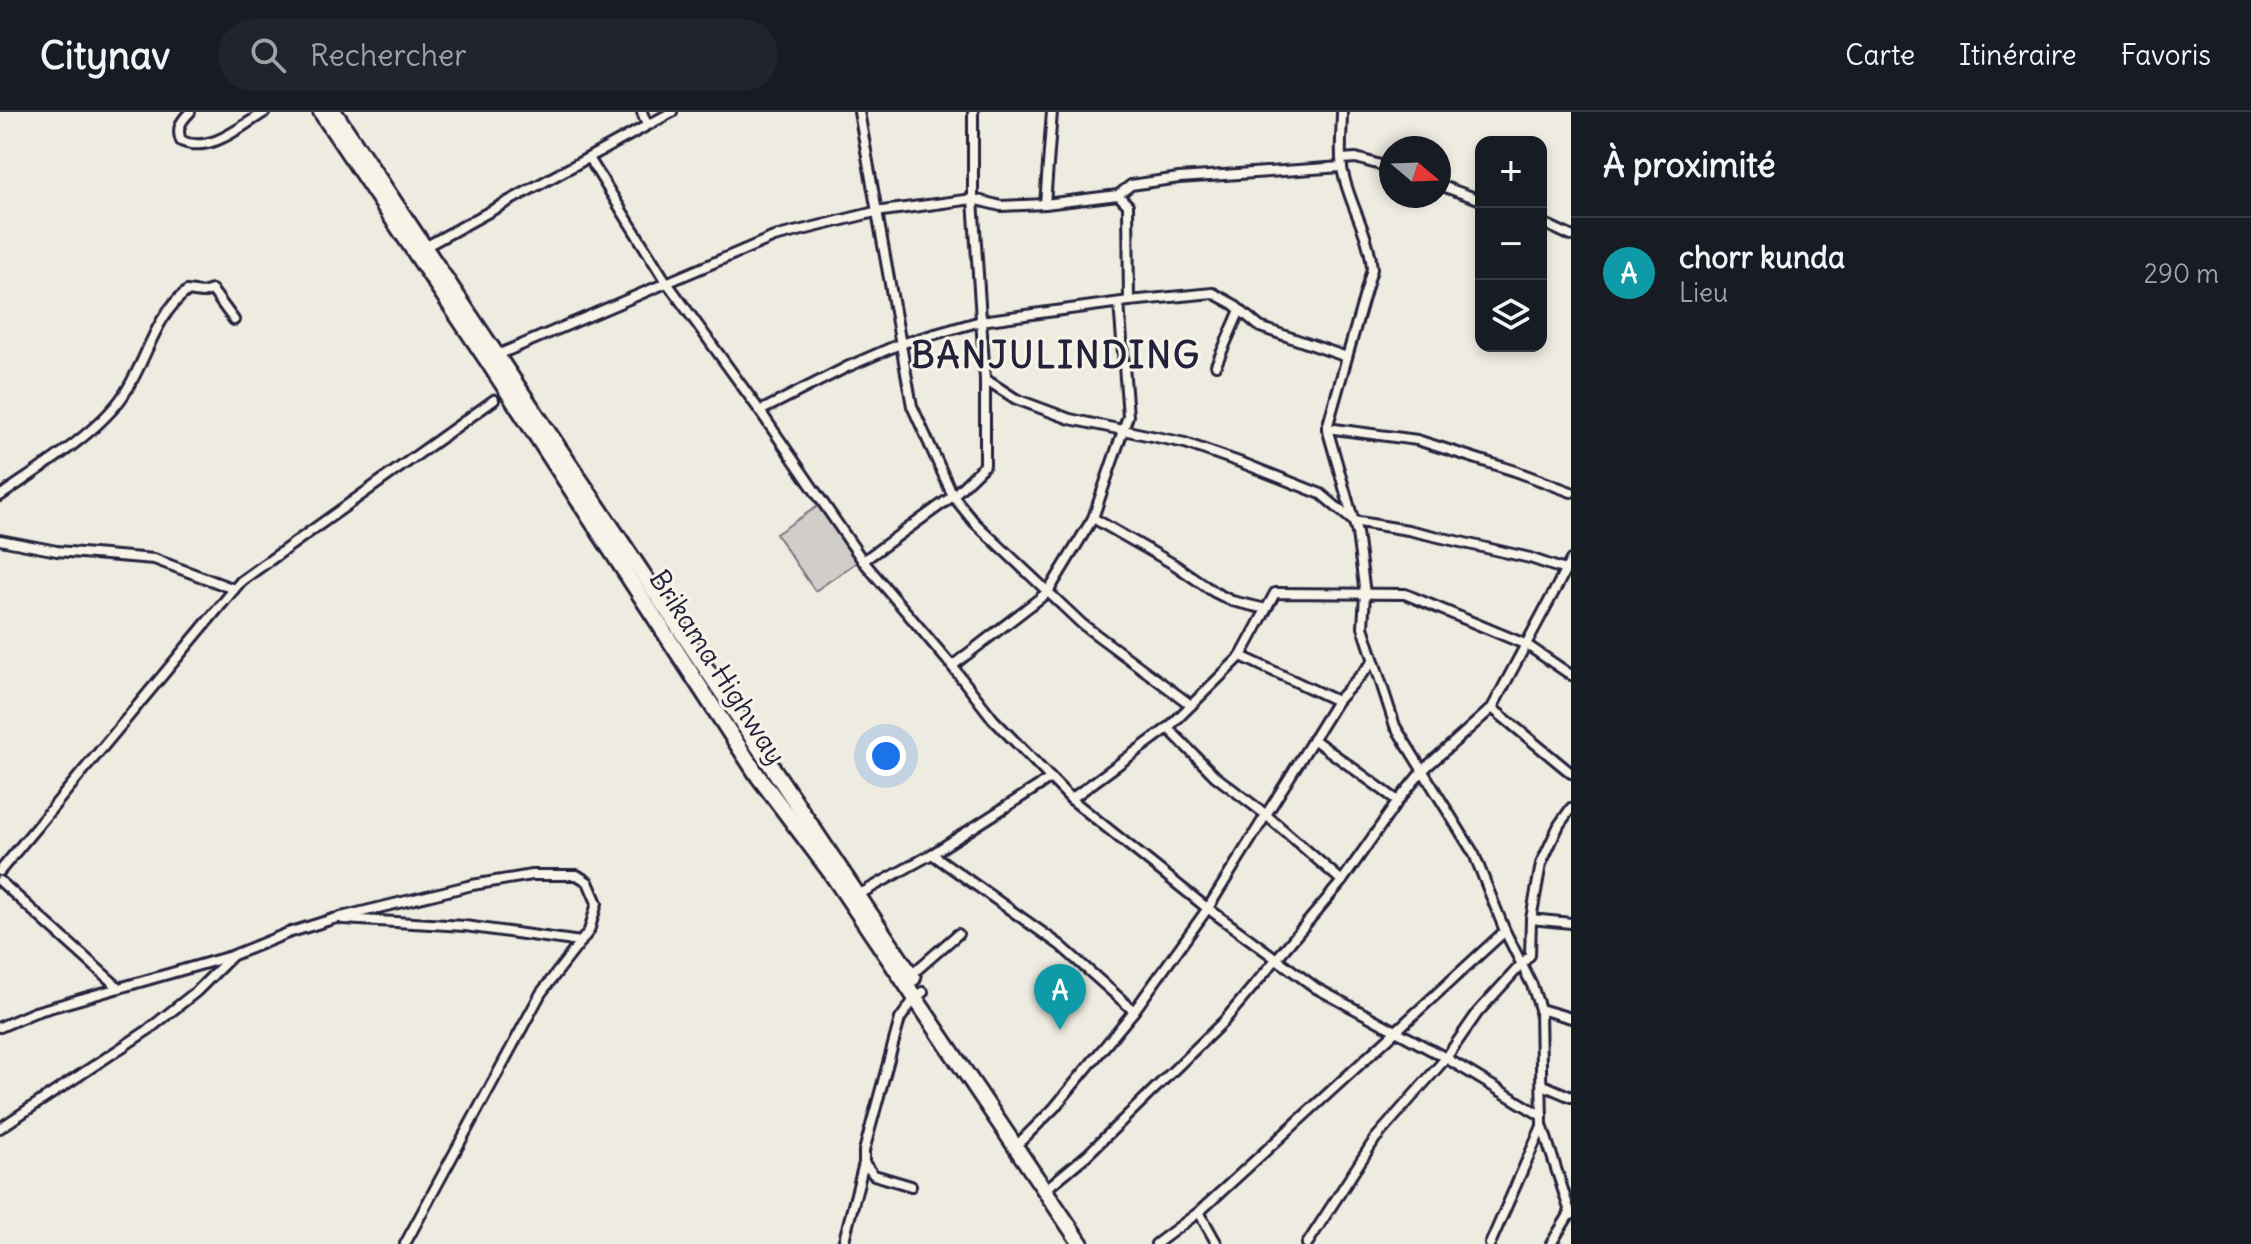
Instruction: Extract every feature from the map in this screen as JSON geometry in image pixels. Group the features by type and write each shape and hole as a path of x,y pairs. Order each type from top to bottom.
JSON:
{"highway":[{"name":"Brikama Highway","path":"321,112 339,130 858,895 911,975 919,995 1081,1244"},
{"name":"Brikama Highway","path":"334,112 339,130"},
{"name":"Brikama Highway","path":"492,358 758,776 919,995 1092,1244"}],"street":[{"path":"190,112 181,122 178,133 181,141 190,145 220,139 265,112"},
{"path":"642,112 647,125"},
{"path":"420,250 672,112"},
{"path":"859,112 912,406 953,496 975,523 1082,624 1191,705"},
{"path":"863,561 953,496 985,465 985,379 973,199 973,112"},
{"path":"1045,204 1052,112"},
{"path":"1342,112 1342,163 1357,217 1371,249 1372,269 1327,428 1353,521 1365,594 1363,627 1395,726 1474,854 1540,1009 1542,1120 1570,1214 1551,1244"},
{"path":"589,158 667,282 863,561 993,719 1071,799 1208,908 1316,988 1446,1058 1542,1120"},
{"path":"492,358 774,237 875,212 973,199 1001,206 1045,204 1118,195 1131,185 1342,163 1356,158 1379,165"},
{"path":"1451,189 1475,198"},
{"path":"1118,195 1128,205 1129,301"},
{"path":"1547,225 1571,236"},
{"path":"0,496 40,469 112,410 132,380 169,308 187,291 202,293 212,290 234,320"},
{"path":"760,411 900,344 981,321 1213,293 1260,327 1347,357"},
{"path":"952,666 1048,592 1093,518 1128,416 1119,303"},
{"path":"1216,365 1240,310"},
{"path":"985,379 1016,399 1070,419 1185,443 1321,494 1353,521 1569,564 1492,708 1423,770 1342,881 1224,1021 1087,1155 1052,1184"},
{"path":"0,871 241,581 494,400"},
{"path":"1327,428 1417,440 1571,492"},
{"path":"1093,518 1175,565 1214,592 1232,601 1266,609"},
{"path":"0,532 29,545"},
{"path":"0,540 57,551 154,559 234,589"},
{"path":"1071,799 1168,728 1241,656 1275,593 1405,594 1527,645 1571,675"},
{"path":"1241,656 1337,701"},
{"path":"1022,1140 1054,1108 1134,1011 1208,908 1337,701 1373,662"},
{"path":"1492,708 1571,773"},
{"path":"1168,728 1215,776 1265,814 1342,881"},
{"path":"1313,739 1398,801"},
{"path":"858,895 932,854 1051,778"},
{"path":"1307,1244 1375,1139 1446,1058 1478,1012 1530,955 1531,919 1541,864 1559,825 1571,808"},
{"path":"932,854 1060,945 1134,1011"},
{"path":"0,1027 35,1012 231,956 333,919 472,885 532,875 577,875 588,882 597,903 589,931 541,993 405,1244"},
{"path":"0,881 119,988"},
{"path":"333,919 465,926 581,942"},
{"path":"1531,919 1571,923"},
{"path":"1156,1244 1199,1212 1505,931"},
{"path":"911,975 958,934"},
{"path":"0,1128 148,1030 197,991 231,956"},
{"path":"843,1244 864,1163 864,1151 900,1019 919,995"},
{"path":"1540,1009 1571,1018"},
{"path":"1543,1085 1571,1097"},
{"path":"1490,1244 1542,1120"},
{"path":"864,1163 874,1175 911,1186"},
{"path":"1199,1212 1217,1244"}],"shaded area":[{"path":"818,506 857,562 815,591 776,534"}],"place":[{"name":"chorr kunda","path":"1060,1030"}],"district":[{"name":"BANJULINDING","path":"1056,355"}]}
